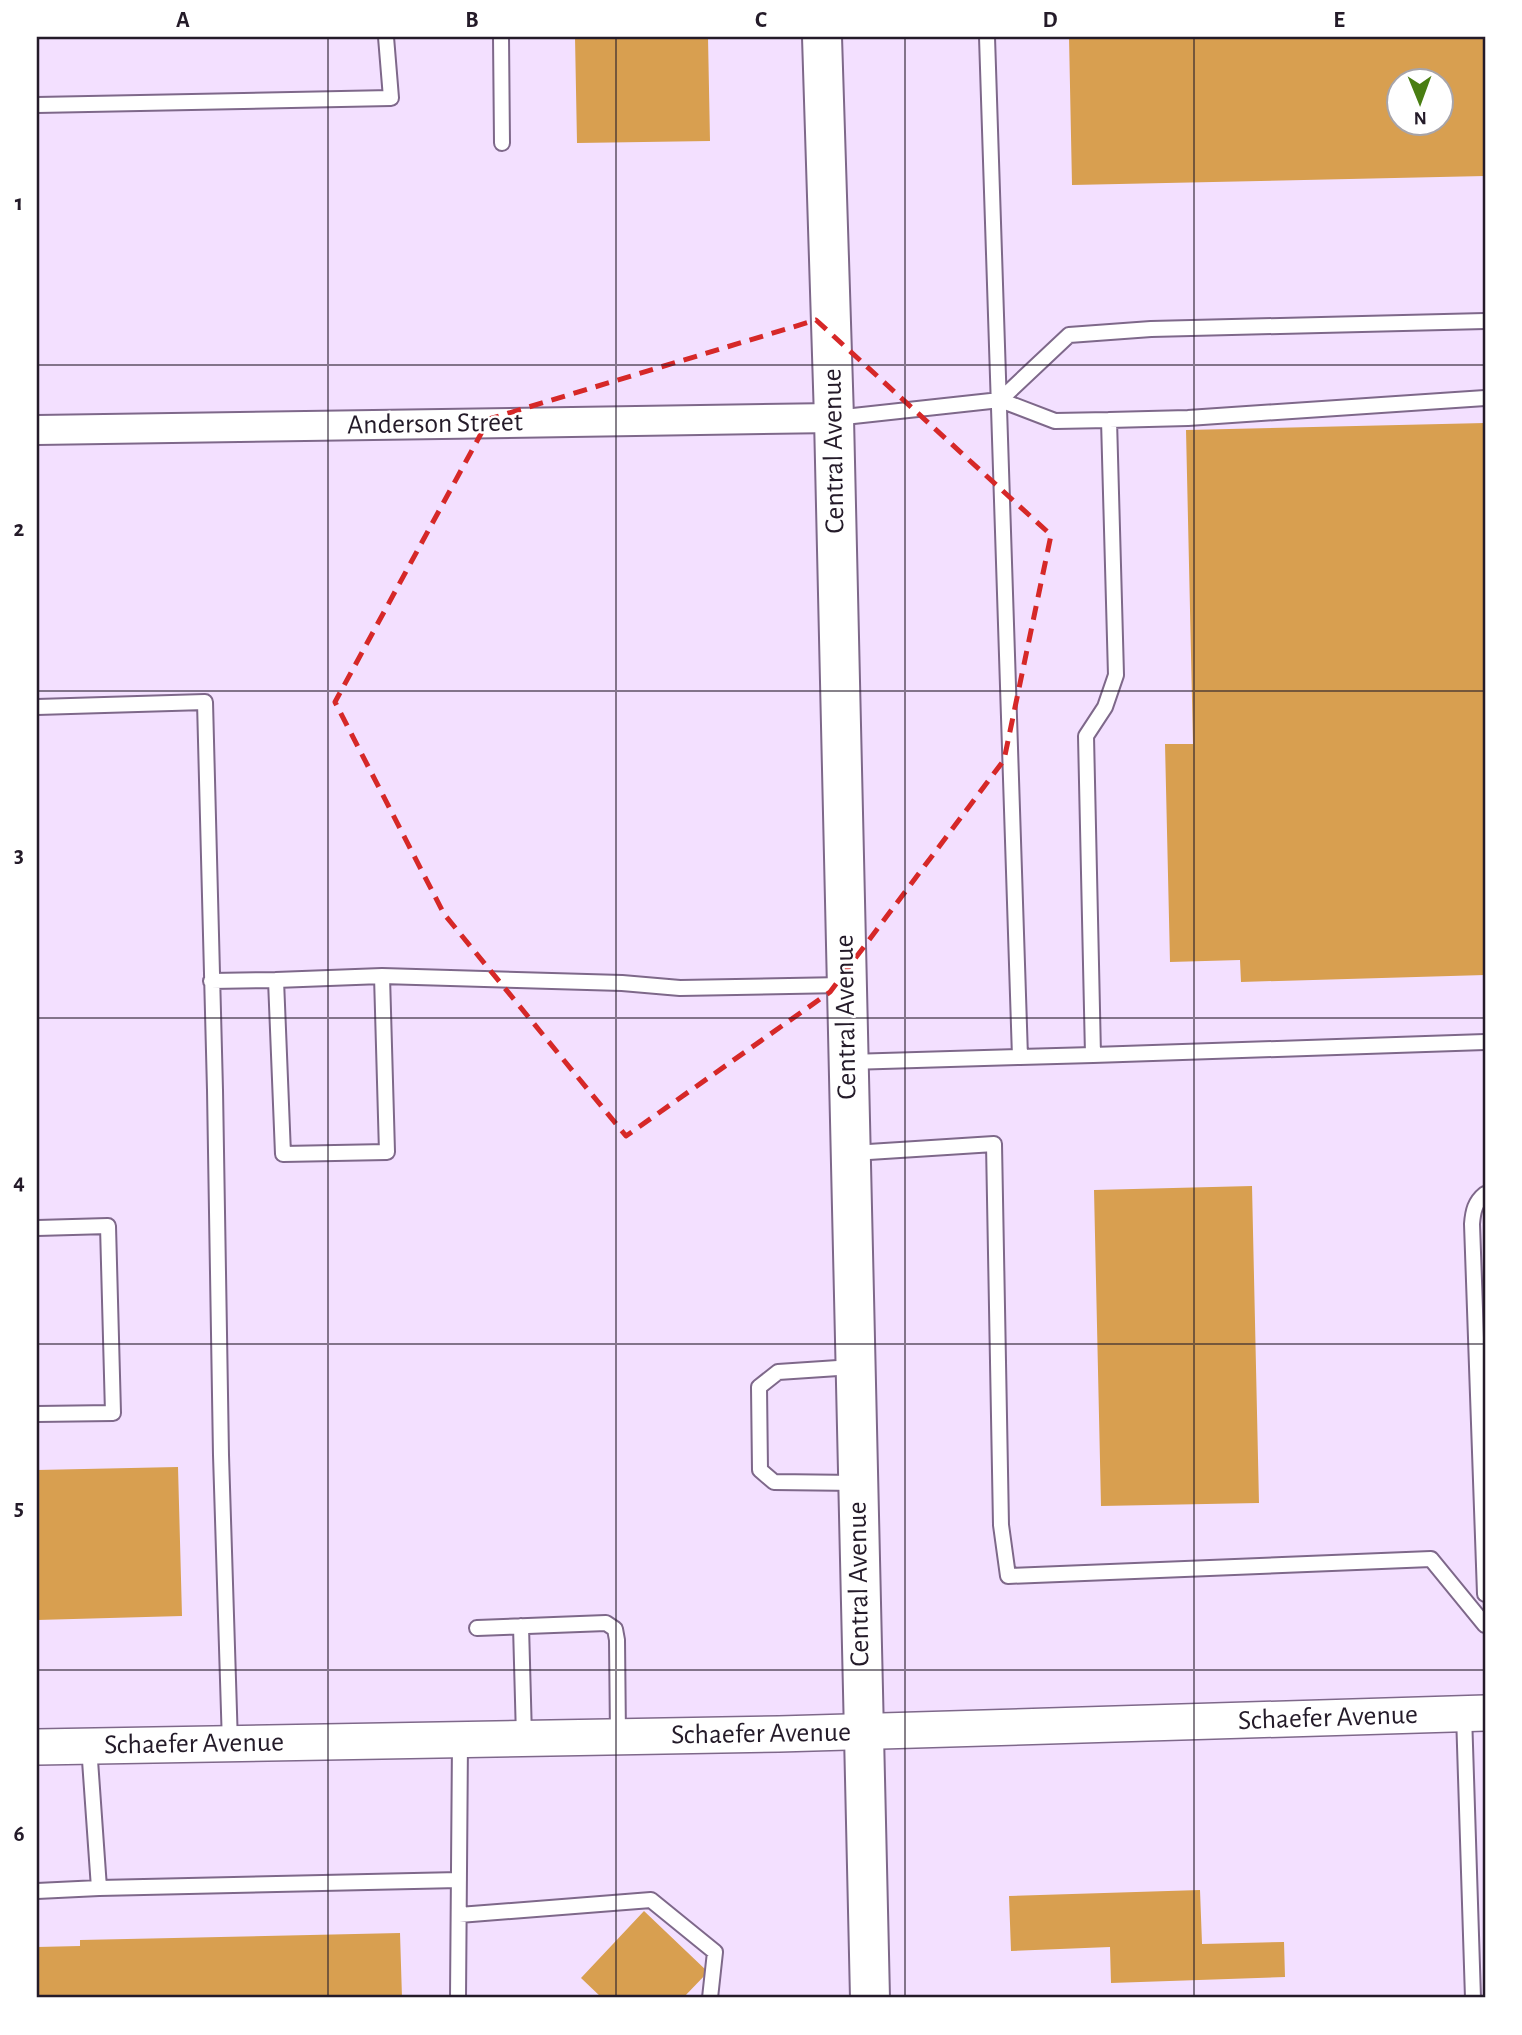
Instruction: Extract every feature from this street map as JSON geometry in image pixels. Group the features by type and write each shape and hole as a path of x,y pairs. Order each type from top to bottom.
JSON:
{"main road":[{"name":"Central Avenue","path":"822,37 834,418 870,1998"}],"street":[{"name":"Anderson Street","path":"37,430 834,418"},
{"name":"Schaefer Avenue","path":"37,1747 863,1732 1475,1714"}],"lane":[{"path":"37,105 391,98 386,37"},
{"path":"501,37 502,143"},
{"path":"987,37 1020,1057"},
{"path":"1000,400 1069,334 1151,329 1485,321"},
{"path":"834,418 1000,400 1055,421 1188,418 1485,398"},
{"path":"1093,1055 1086,736 1105,707 1116,676 1109,419"},
{"path":"37,707 205,702 230,1744"},
{"path":"211,981 382,976 622,983 680,988 845,985"},
{"path":"276,980 284,1154 387,1152 382,976"},
{"path":"847,1062 1485,1042"},
{"path":"849,1153 994,1144 1001,1525 1008,1576 1432,1559 1485,1625"},
{"path":"1485,1194 1479,1198 1473,1211 1472,1224 1485,1594"},
{"path":"37,1228 108,1226 113,1413 37,1414"},
{"path":"855,1367 778,1372 759,1387 760,1471 774,1482 857,1483"},
{"path":"477,1628 606,1623 615,1629 618,1737"},
{"path":"521,1626 524,1739"},
{"path":"1473,1998 1475,1714"},
{"path":"458,1998 460,1739"},
{"path":"89,1746 99,1888"},
{"path":"37,1891 459,1880"},
{"path":"459,1915 651,1900 715,1952 710,1998"}],"highlighted area":[{"path":"816,320 1051,535 1004,760 830,992 626,1136 444,914 335,702 489,419"}],"building":[{"path":"575,37 708,37 710,141 577,143"},
{"path":"1069,37 1485,37 1485,176 1072,185"},
{"path":"1485,423 1485,975 1241,982 1240,960 1170,962 1165,744 1193,744 1186,430"},
{"path":"1252,1186 1259,1503 1101,1506 1094,1190"},
{"path":"178,1467 182,1616 37,1620 37,1470"},
{"path":"1200,1890 1202,1944 1284,1942 1285,1977 1111,1983 1110,1947 1011,1951 1009,1896"},
{"path":"644,1911 708,1972 683,1998 602,1998 581,1978"},
{"path":"400,1933 402,1998 37,1998 37,1947 80,1946 80,1940"}]}
